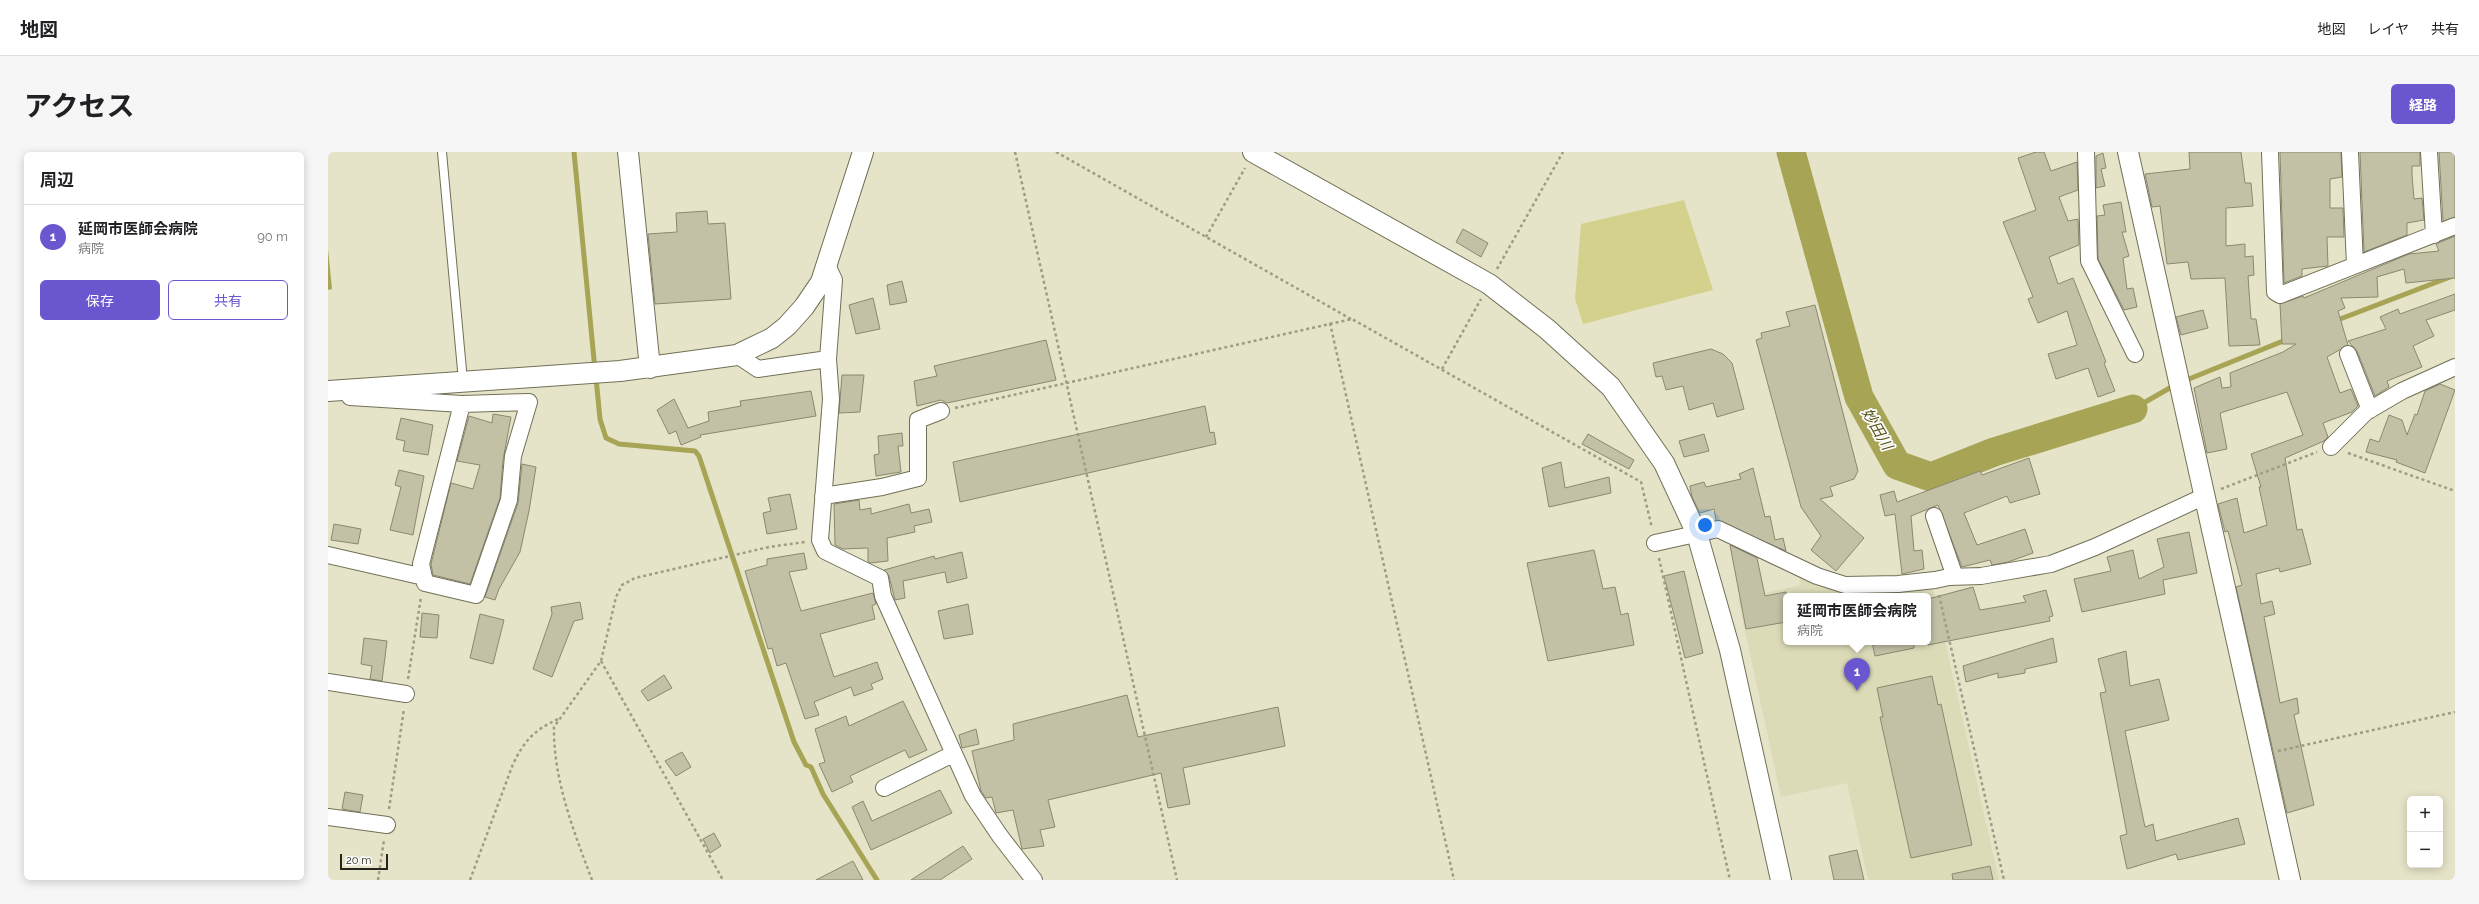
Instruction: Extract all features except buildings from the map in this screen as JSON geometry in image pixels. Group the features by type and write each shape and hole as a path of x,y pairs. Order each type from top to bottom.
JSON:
{"street":[{"path":"628,152 650,368"},
{"path":"328,391 620,371 737,355 772,338 787,326 804,307 821,282 863,152"},
{"path":"1253,152 1489,284 1546,329 1611,387 1664,463 1697,534 1730,650 1781,880"},
{"path":"2086,152 2089,261 2135,354"},
{"path":"2128,152 2290,880"},
{"path":"2270,152 2275,292 2280,295 2455,226"},
{"path":"2350,152 2355,265"},
{"path":"2429,152 2434,234"},
{"path":"827,265 834,280 828,359 831,399 820,540 825,550 880,578 883,596 973,796 1000,836 1034,880"},
{"path":"2348,354 2370,410"},
{"path":"737,355 758,369 828,359"},
{"path":"2331,446 2370,410 2402,391 2455,368"},
{"path":"328,395 462,404 528,402 514,456 509,500 476,595 328,555"},
{"path":"424,580 421,564 462,404"},
{"path":"823,496 882,487 918,478 918,420 941,411"},
{"path":"1655,544 1718,528 1817,576 1845,585 1864,586 1936,580 1987,575 2051,564 2095,547 2204,496"},
{"path":"1934,516 1955,577"},
{"path":"328,682 406,694"},
{"path":"884,788 953,754"},
{"path":"328,817 387,825"}],"lane":[{"path":"442,152 463,382"}],"path":[{"path":"1015,152 1177,880"},
{"path":"1056,152 1641,482 1730,880"},
{"path":"1206,237 1253,152"},
{"path":"1442,369 1563,152"},
{"path":"941,411 1352,319"},
{"path":"1330,323 1454,880"},
{"path":"2204,496 2331,446 2455,491"},
{"path":"592,880 569,814 561,782 554,727 558,719 584,687 601,661 616,597 622,585 635,578 769,547 820,540"},
{"path":"378,880 424,580"},
{"path":"1936,580 2004,880"},
{"path":"601,661 723,880"},
{"path":"2262,754 2455,712"},
{"path":"470,880 513,764 520,750 537,729 558,719"}],"shaded area":[{"path":"1684,200 1713,290 1583,324 1575,299 1581,224"},
{"path":"328,249 332,289 328,290"},
{"path":"1798,575 1837,590 1859,593 1929,586 1933,588 1999,880 1868,880 1847,783 1781,797 1738,599 1801,585"}],"waterway":[{"path":"574,152 595,370"},
{"name":"妙田川","path":"1791,152 1859,397 1897,465 1931,477 1994,452 2133,409"},
{"path":"2335,321 2455,275"},
{"path":"2184,381 2288,339"},
{"path":"596,378 600,419 606,438 619,444 695,451 699,456 794,742 806,765 811,767 823,794 877,880"},
{"path":"2133,409 2175,385"}],"place":[{"name":"延岡市医師会病院","path":"1857,691"}]}
